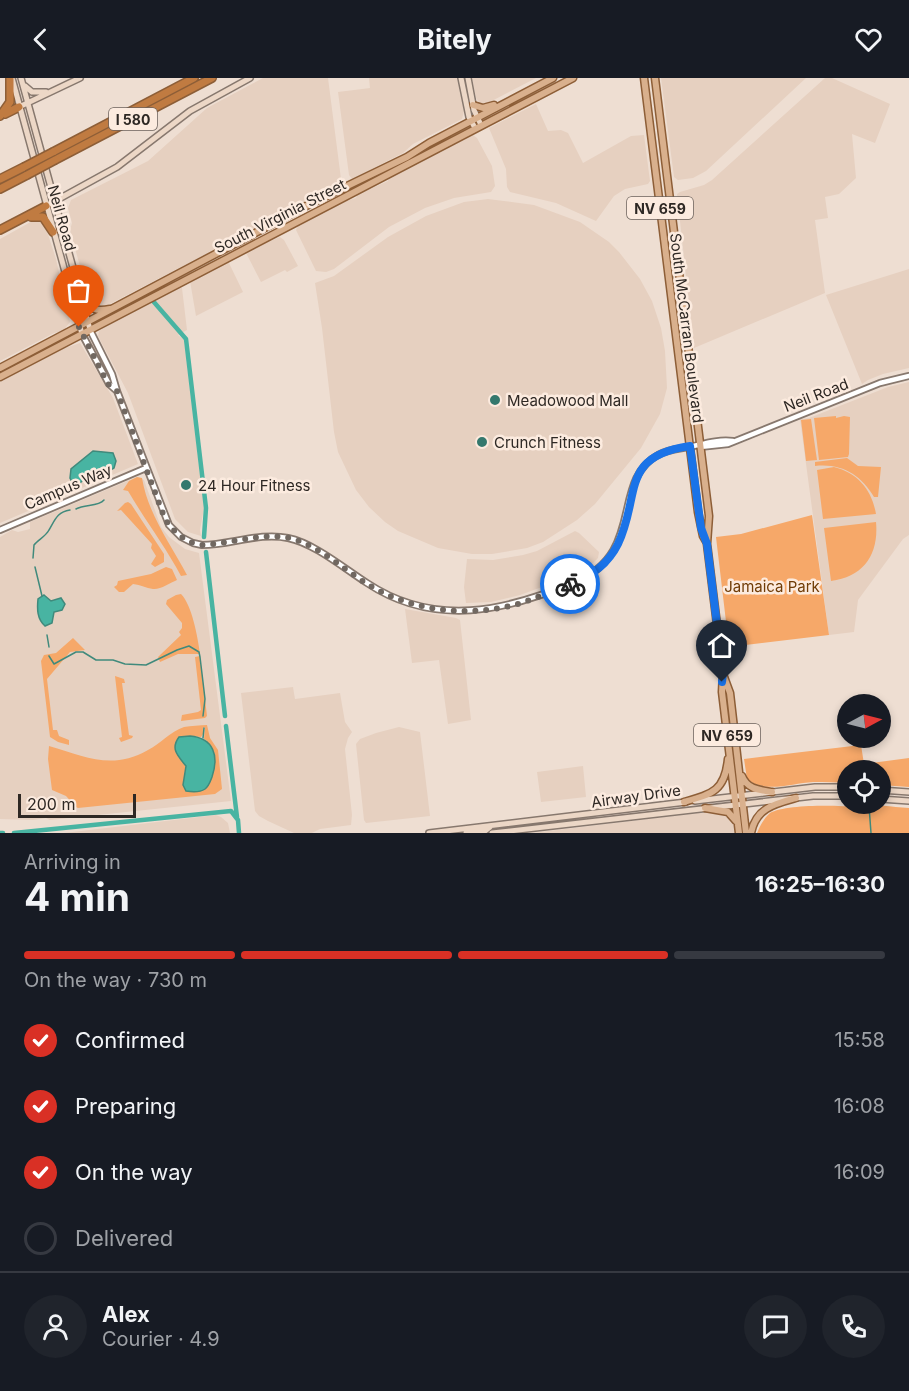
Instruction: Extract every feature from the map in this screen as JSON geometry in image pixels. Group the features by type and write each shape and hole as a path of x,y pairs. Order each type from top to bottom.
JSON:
{"highway":[{"path":"0,116 8,107 11,98 11,78"},
{"name":"I 580","path":"0,179 194,78"},
{"name":"I 580","path":"0,189 212,78"},
{"path":"0,116 19,107"},
{"path":"0,230 46,206"},
{"path":"26,217 43,217 53,232"}],"main road":[{"name":"Neil Road","path":"11,78 82,334"},
{"name":"Neil Road","path":"21,78 90,330"},
{"path":"19,107 80,78"},
{"path":"46,206 117,167 198,106 250,78"},
{"path":"461,78 476,123"},
{"path":"468,78 476,123"},
{"name":"South Virginia Street","path":"0,377 476,123 509,100 553,78"},
{"name":"South Virginia Street","path":"0,368 310,204 573,78"},
{"name":"South McCarran Boulevard","path":"644,78 701,528 707,544"},
{"name":"South McCarran Boulevard","path":"655,78 709,516 707,544 723,673 722,692 729,749 740,804 749,833"},
{"path":"23,85 29,91 39,93 62,87"},
{"path":"474,105 483,108 509,100"},
{"path":"81,297 89,307 95,310 116,308"},
{"name":"South McCarran Boulevard","path":"723,673 730,693 739,770 739,796"},
{"path":"684,802 708,795 720,786 726,771 729,749"},
{"path":"739,770 748,785 772,792"},
{"name":"Airway Drive","path":"429,833 491,830 684,802 822,786 837,787"},
{"path":"891,791 909,792"},
{"name":"Airway Drive","path":"491,830 524,826 538,828 740,804 837,796"},
{"path":"749,833 762,810 796,798"},
{"path":"891,800 909,801"},
{"name":"South McCarran Boulevard","path":"739,833 740,804"},
{"path":"705,808 728,812 738,824"},
{"path":"466,833 491,830"}],"street":[{"name":"Neil Road","path":"90,330 112,374 169,525 176,533 193,543 206,545 267,537 288,538 306,544 371,587 391,597 436,609 476,610 505,607 575,582 594,572 609,558 618,543 633,484 639,472 660,453 690,446 725,444 880,383 909,376"},
{"name":"Neil Road","path":"82,334 108,384 117,391"},
{"name":"Campus Way","path":"0,530 147,468"}],"shaded area":[{"path":"263,78 328,78 341,179 339,185 104,307 90,303 70,230 72,223 68,208 71,200 148,161 207,108"},
{"path":"369,78 457,78 464,111 462,119 352,179 349,175 338,92 370,88"},
{"path":"472,78 536,78 486,104 480,104 476,98"},
{"path":"661,78 806,78 706,171 693,178 678,180 674,177"},
{"path":"825,78 832,78 890,104 875,143 852,134 856,178 839,194 825,197 828,218 815,220 825,293 694,348 677,194 712,180"},
{"path":"536,104 548,131 561,130 568,133 583,163 631,136 644,135 650,181 648,184 625,189 614,196 596,221 556,203 510,192 507,187 506,169 489,128"},
{"path":"473,135 477,138 492,166 495,186 491,192 454,198 425,208 389,227 334,269 326,272 316,271 296,230 298,226 356,198 357,195 388,181 389,178"},
{"path":"488,199 534,205 580,222 609,242 619,252 640,279 652,301 661,328 665,351 667,388 660,414 641,448 595,504 577,520 543,542 527,548 492,554 472,554 438,548 398,531 369,507 356,490 338,452 334,432 315,283 334,276 388,237 426,216 464,202"},
{"path":"36,219 43,221 45,225 56,259 70,322 63,331 54,333 0,361 0,239"},
{"path":"280,237 284,240 298,266 261,282 245,251"},
{"path":"228,261 243,292 196,316 190,281"},
{"path":"909,269 909,368 883,374 862,384 826,295"},
{"path":"182,288 187,330 178,335 184,340 204,508 201,536 188,532 175,519 128,393 98,336 99,331 117,320"},
{"path":"80,343 113,398 138,464 0,523 0,382 59,350"},
{"path":"909,382 909,535 903,539 858,600 854,632 829,635 800,419 809,418 888,387"},
{"path":"137,477 144,480 161,527 169,537 185,549 199,553 231,801 50,820 46,818 0,819 0,537 12,530 18,532 30,529 30,522"},
{"path":"575,531 599,552 598,558 591,565 572,576 520,595 491,602 466,603 464,587 467,559 493,560 523,555 537,551"},
{"path":"405,609 460,620 471,720 448,724 439,660 412,663"},
{"path":"293,687 295,699 340,693 345,722 352,732 345,749 351,825 320,829 312,833 294,833 259,816 255,811 241,693"},
{"path":"399,727 420,732 430,816 366,823 356,744 360,739"},
{"path":"583,766 586,797 541,802 537,772"},
{"path":"706,812 729,817 734,824 735,833 532,833"},
{"path":"216,815 228,823 230,833 64,833"}],"green space":[{"path":"836,416 836,418 850,417 848,457 819,460 814,418"},
{"path":"811,419 817,460 806,461 801,420"},
{"path":"847,458 858,466 881,467 878,497 874,497 863,482 850,472 834,466 815,466 815,462"},
{"path":"834,467 857,478 871,497 876,514 823,519 817,470"},
{"path":"137,477 142,478 154,516 187,575 181,576 128,491 123,490 129,481"},
{"path":"128,502 164,554 164,562 155,567 151,564 156,556 151,548 152,544 121,510 117,511"},
{"name":"Jamaica Park","path":"812,515 829,635 729,647 716,537 741,534"},
{"path":"876,522 875,544 867,562 852,575 831,581 824,528"},
{"path":"166,567 172,569 177,580 162,587 153,589 133,584 124,592 119,592 114,587 118,581 151,574"},
{"path":"181,594 191,614 200,654 178,654 160,662 158,657 181,635 179,632 182,623 166,604 167,600"},
{"path":"73,638 85,650 70,652 47,679 53,730 57,730 59,736 69,740 69,745 50,737 41,661 44,655 56,653"},
{"path":"200,656 207,716 181,721 182,715 201,710 195,657"},
{"path":"115,676 124,679 125,683 122,683 129,735 133,736 121,742 119,738 122,737"},
{"path":"207,725 210,738 218,750 222,789 215,794 78,808 66,796 52,790 48,759 49,746 98,760 122,760 148,750 179,729","holes":["205,727 204,739 207,741 183,785 190,736 201,737"]},
{"path":"837,748 861,748 863,760 837,760 837,783 813,782 770,787 747,779 744,759"},
{"path":"909,758 909,787 891,786 891,760"},
{"path":"837,806 837,814 891,814 891,806 909,808 909,833 757,833 770,813 787,808"}],"water":[{"path":"93,451 113,453 116,461 114,468 106,473 95,469 80,483 72,482 71,469"},
{"path":"44,595 51,601 61,598 65,604 62,610 54,612 52,623 45,626 39,617 38,606 38,599"},
{"path":"179,737 198,737 209,744 213,749 215,762 208,787 198,792 186,791 183,785 186,766 175,749"}],"waterway":[{"path":"153,301 186,339 206,508 204,537"},
{"path":"76,509 98,504 104,500"},
{"path":"33,558 34,545 48,532 59,515 70,510"},
{"path":"206,552 225,716"},
{"path":"35,567 42,596"},
{"path":"47,635 49,647"},
{"path":"49,656 54,664 76,652 83,652 96,660 146,665 189,646 199,652 205,699 203,716"},
{"path":"226,726 237,817"},
{"path":"203,738 204,728"},
{"path":"14,833 231,811 238,820 239,833"},
{"path":"870,814 871,833"}],"way so far":[{"path":"79,327 108,384 117,391 121,399 165,519 181,537 202,545 267,537 288,538 311,547 371,587 391,597 427,608 465,611 505,607 570,584"}],"place":[{"name":"Meadowood Mall","path":"495,400"},
{"name":"Crunch Fitness","path":"482,442"},
{"name":"24 Hour Fitness","path":"186,485"}],"route":[{"path":"570,584 600,567 618,543 633,484 644,466 660,453 690,446 698,512 707,544 723,673 722,682"}]}
